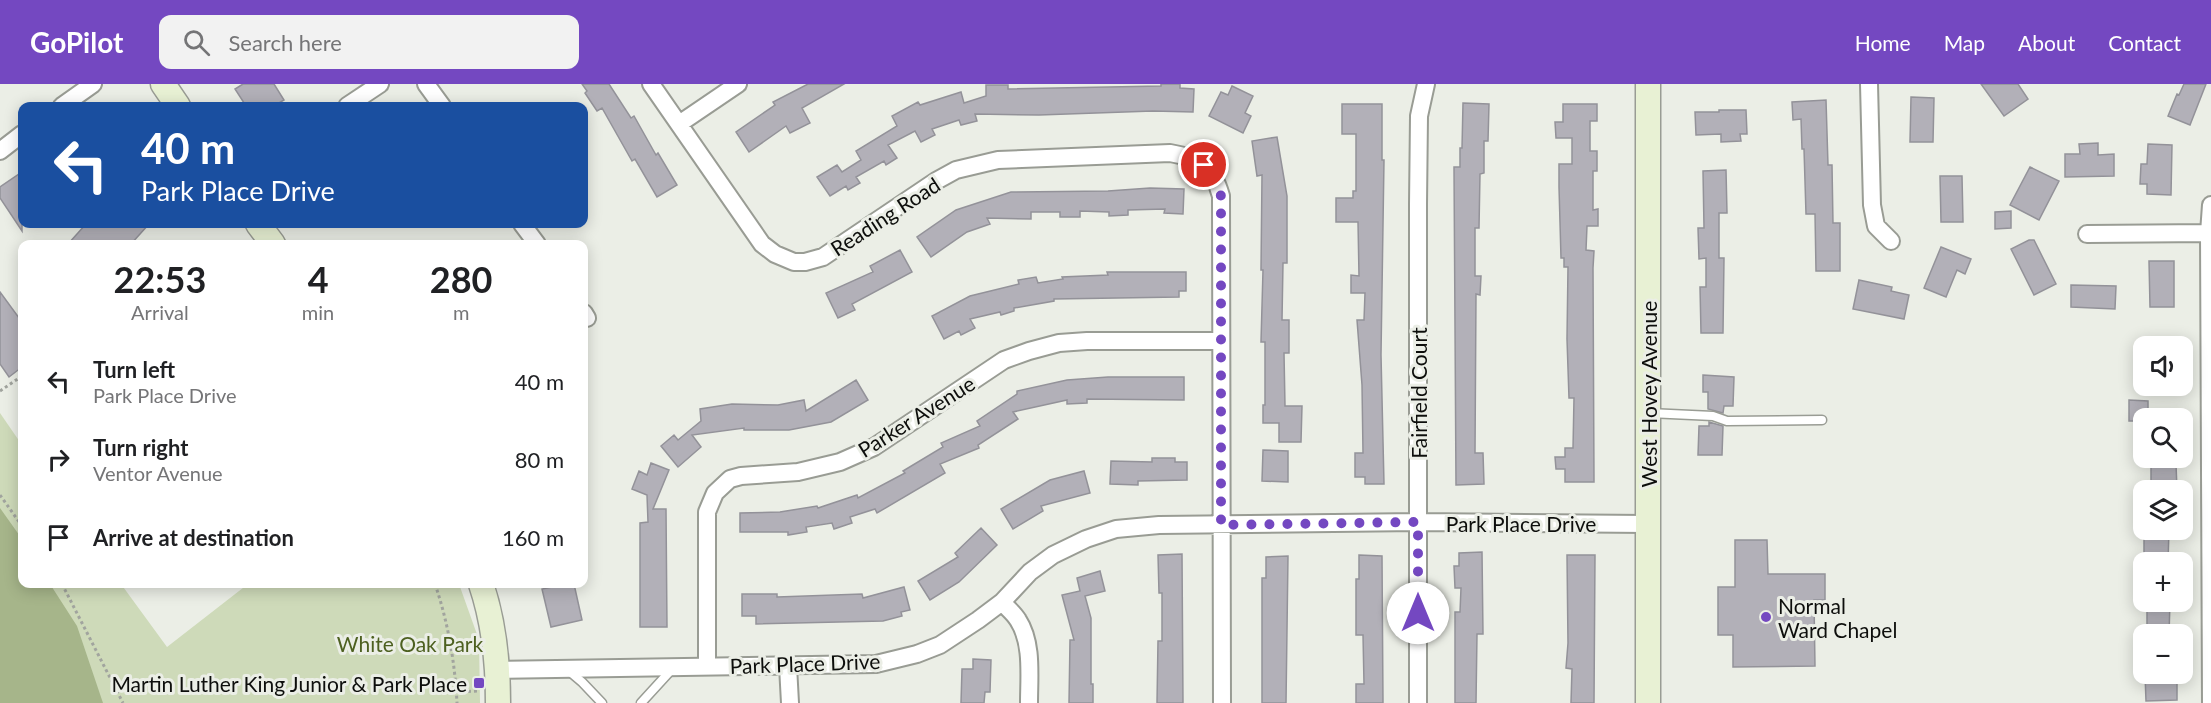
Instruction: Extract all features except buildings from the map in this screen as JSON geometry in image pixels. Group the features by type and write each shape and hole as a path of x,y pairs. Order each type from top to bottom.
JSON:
{"street":[{"path":"68,102 93,84"},
{"path":"163,84 175,102"},
{"path":"353,102 380,84"},
{"path":"426,84 439,102"},
{"name":"Reading Road","path":"651,84 762,244 775,254 794,262 806,262 823,257 892,209 956,171 998,160 1170,153 1185,156 1212,171 1221,196 1221,341"},
{"path":"679,124 738,84"},
{"name":"Fairfield Court","path":"1418,703 1419,116 1426,84"},
{"name":"West Hovey Avenue","path":"1648,84 1648,703"},
{"path":"1869,84 1872,205 1876,226 1891,241"},
{"path":"0,151 18,137"},
{"path":"2211,206 2209,233 2211,703"},
{"path":"2087,234 2209,233"},
{"name":"Parker Avenue","path":"707,666 707,512 715,493 730,479 741,476 798,472 840,462 874,447 1004,360 1029,351 1059,344 1087,341 1221,341"},
{"path":"1221,341 1222,703"},
{"name":"Park Place Drive","path":"498,670 876,664 917,654 940,645 1002,602 1030,572 1053,555 1086,539 1116,529 1159,525 1418,522 1648,524"},
{"path":"482,588 493,630 498,670 490,697"},
{"path":"1002,602 1017,619 1024,632 1027,647 1029,703"},
{"path":"788,666 790,703"}],"lane":[{"path":"1648,413 1713,416 1727,421 1822,420"},
{"path":"641,703 673,667"},
{"path":"566,669 602,703"}],"path":[{"path":"0,391 18,379"},
{"path":"0,495 18,520"},
{"path":"64,588 123,703"},
{"path":"436,588 454,665 456,703"},
{"path":"456,692 490,697"}],"green space":[{"name":"White Oak Park","path":"0,413 18,439 18,588 124,588 167,647 243,588 460,588 479,640 480,703 0,703"}],"shaded area":[{"path":"0,508 18,533 18,588 53,588 77,626 103,703 0,703"}],"place":[{"name":"Normal Ward Chapel","path":"1766,617"},
{"name":"Martin Luther King Junior & Park Place","path":"479,683"}],"route":[{"path":"1204,165 1212,171 1221,196 1221,525 1418,522 1418,613"}]}
